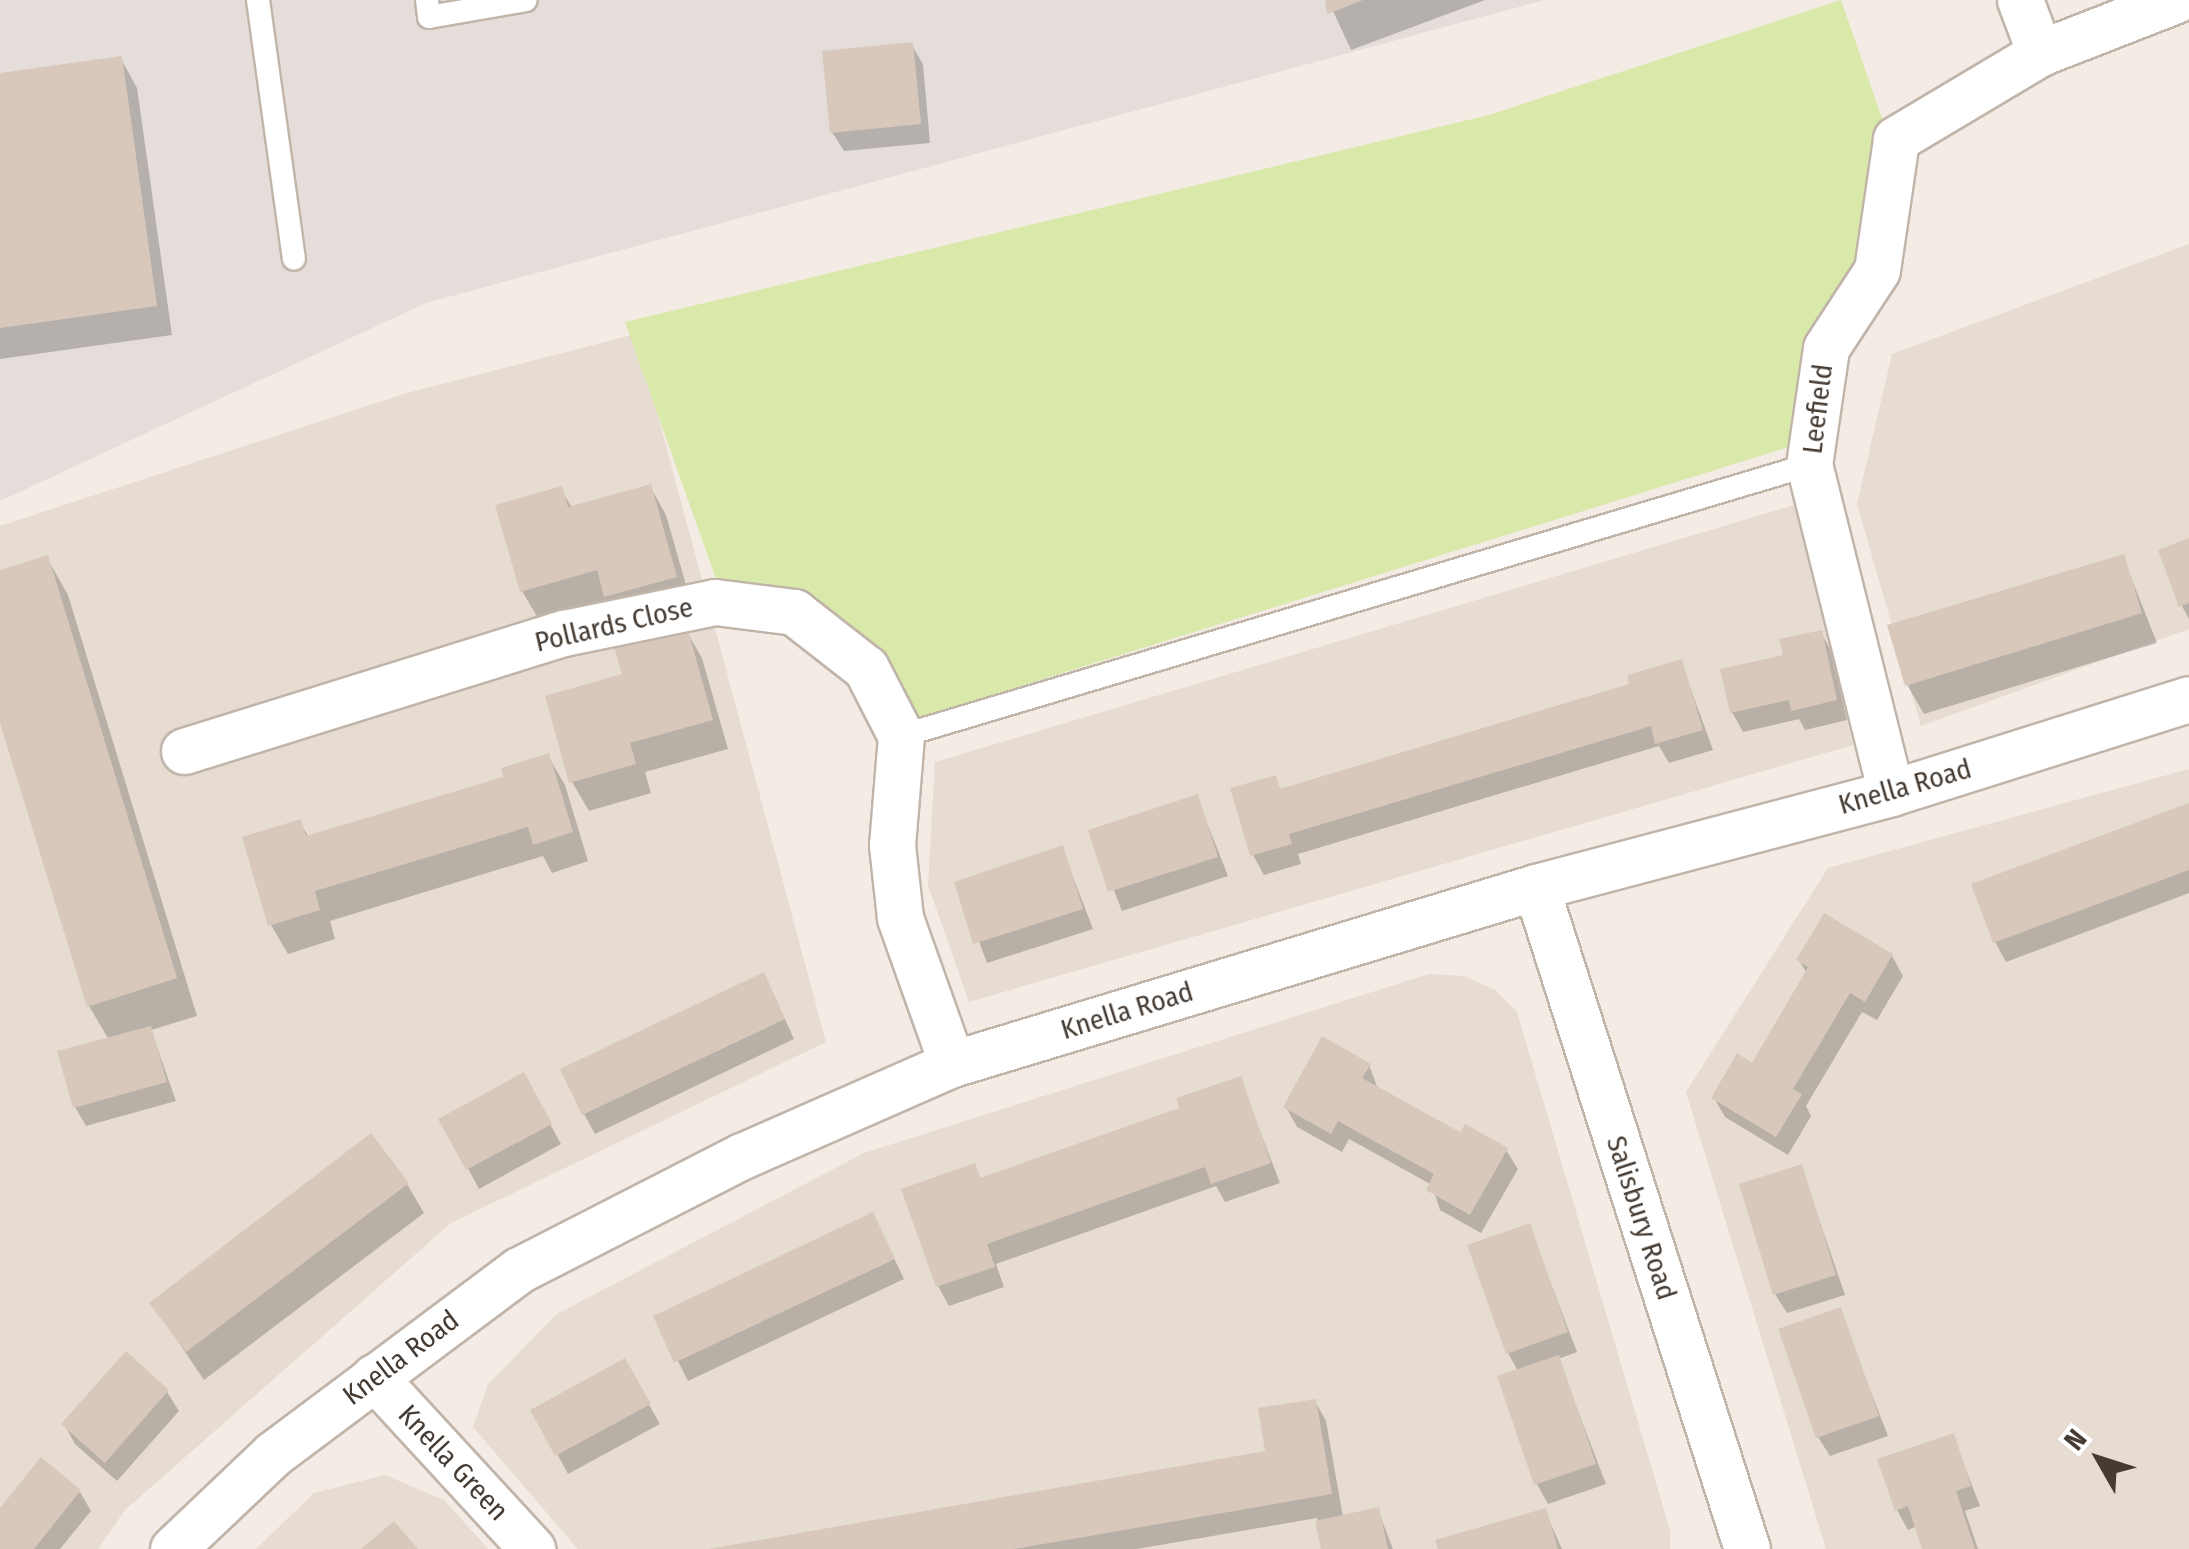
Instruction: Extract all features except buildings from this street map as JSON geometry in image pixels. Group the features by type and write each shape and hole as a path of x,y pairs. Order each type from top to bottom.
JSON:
{"street":[{"path":"2020,0 2040,54"},
{"name":"Leefield","path":"1891,793 1810,465 1826,348 1877,270 1896,140 2040,54 2176,0"},
{"name":"Pollards Close","path":"184,751 564,633 715,602 794,612 866,668 901,736"},
{"name":"Knella Road","path":"173,1549 273,1454 519,1270 742,1156 952,1064 1536,887 1891,793 2189,699"},
{"path":"901,736 892,844 900,918 952,1064"},
{"name":"Salisbury Road","path":"1536,887 1746,1549"},
{"name":"Knella Green","path":"374,1377 532,1549"}],"lane":[{"path":"258,0 294,259"},
{"path":"426,0 429,17 526,0"},
{"path":"901,736 1810,465"}],"shaded area":[{"path":"0,0 1544,0 426,303 0,501"},
{"path":"2189,244 2189,629 1921,726 1857,504 1892,354"},
{"path":"636,334 826,1042 451,1223 125,1510 98,1549 0,1549 0,526 407,393"},
{"path":"1794,505 1853,745 969,1002 928,885 935,762"},
{"path":"2189,769 2189,1549 1826,1549 1686,1092 1828,868"},
{"path":"1429,974 1464,976 1495,990 1517,1012 1670,1530 1670,1549 578,1549 473,1427 488,1384 557,1314 864,1153"},
{"path":"385,1475 444,1500 488,1549 256,1549 314,1493"}],"green space":[{"path":"1841,0 1885,127 1867,258 1792,446 918,718 892,664 850,624 782,586 716,579 625,322 1489,115"}]}
